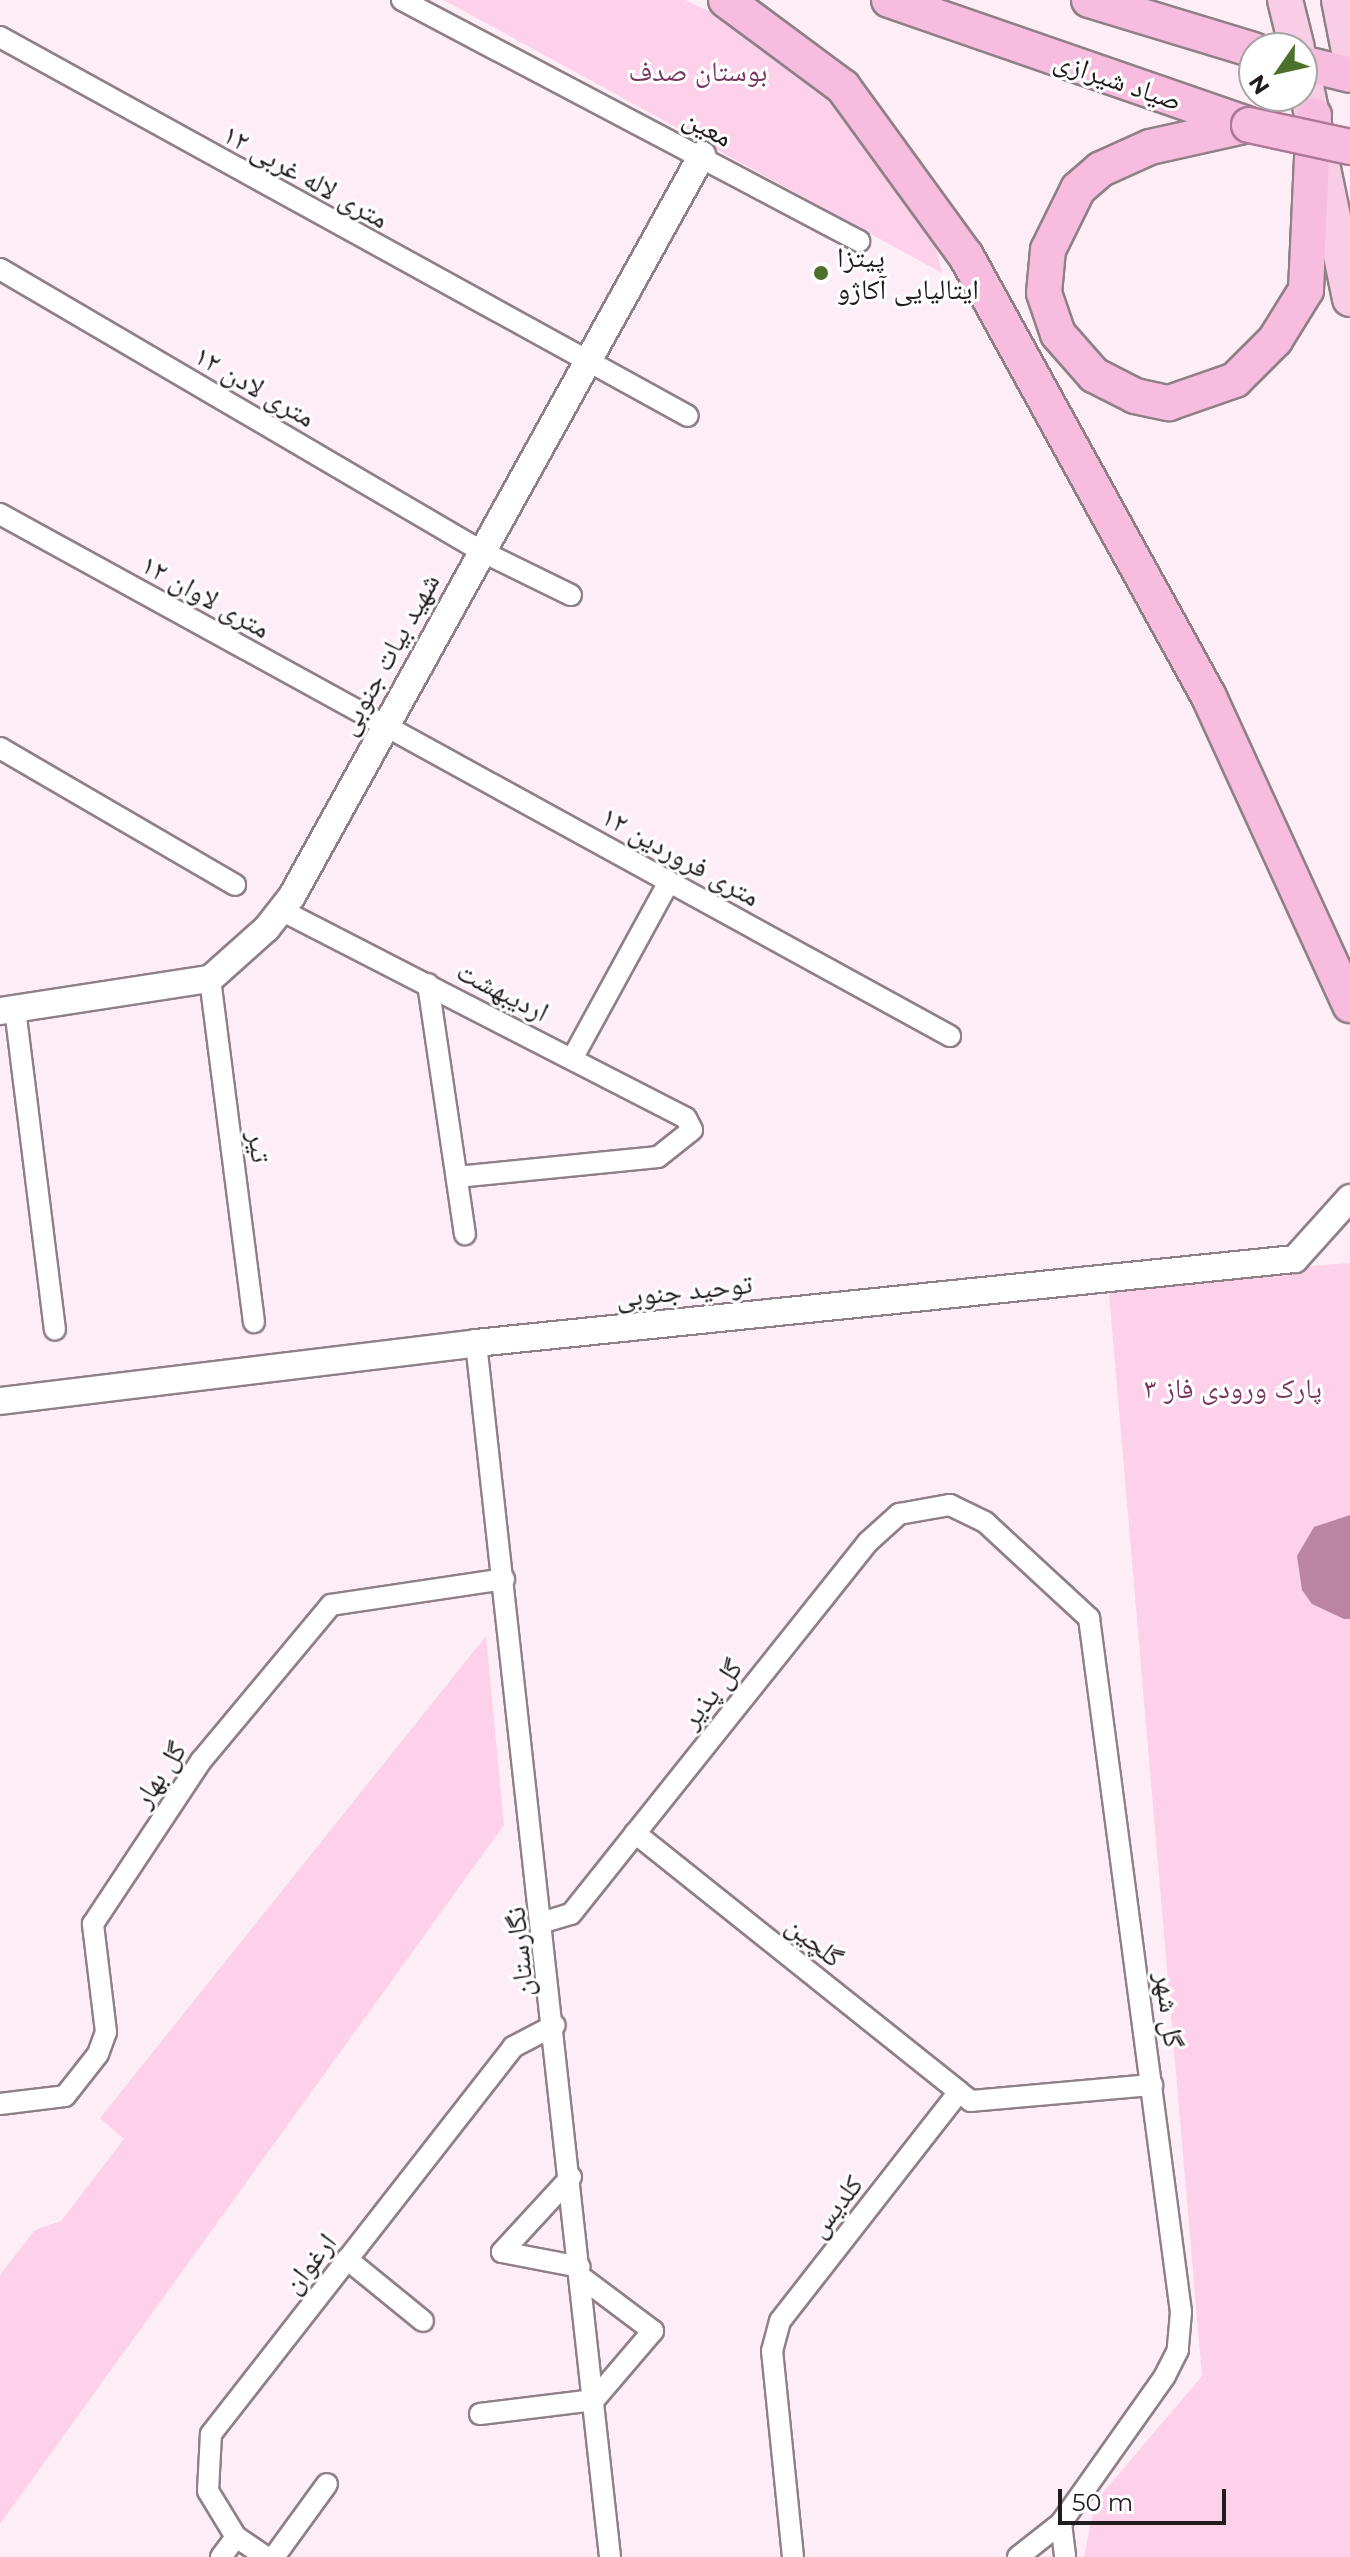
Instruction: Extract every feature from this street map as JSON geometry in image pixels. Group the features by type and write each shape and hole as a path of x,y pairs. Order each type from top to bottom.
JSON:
{"highway":[{"path":"726,0 843,87 966,256 1209,697 1350,1005"},
{"name":"صیاد شیرازی","path":"889,0 1249,125 1350,147"},
{"path":"1089,0 1117,6 1238,46"},
{"path":"1318,68 1350,75"},
{"path":"1249,125 1150,147 1101,169 1078,189 1048,250 1044,293 1058,334 1094,375 1135,396 1181,400 1235,380 1275,340 1306,290 1314,115"}],"main road":[{"path":"1285,0 1293,32"},
{"path":"1339,0 1350,56"},
{"path":"1313,112 1350,299"}],"street":[{"name":"معین","path":"402,0 702,155 859,241"},
{"name":"۱۲ متری لاله غربی","path":"0,37 584,364 688,416"},
{"name":"شهید بیات جنوبی","path":"8,1010 210,979 237,960 281,910 702,155"},
{"name":"۱۲ متری لادن","path":"0,269 481,551 571,595"},
{"name":"۱۲ متری لاوان","path":"3,522 386,726"},
{"name":"۱۲ متری فروردین","path":"386,726 950,1036"},
{"path":"0,748 235,885"},
{"path":"572,1059 669,882"},
{"name":"اردیبهشت","path":"281,910 686,1118 692,1130 658,1157 457,1177"},
{"name":"تیر","path":"210,979 254,1322"},
{"path":"428,984 465,1234"},
{"path":"8,1010 55,1330"},
{"name":"توحید جنوبی","path":"0,1401 476,1343 1295,1259 1350,1198"},
{"name":"نگارستان","path":"476,1343 544,1922 610,2557"},
{"name":"گل پذیر","path":"544,1922 571,1914 868,1542 899,1514 927,1503"},
{"name":"گل شهر","path":"927,1503 985,1522 1059,1583 1094,1630 1181,2312 1178,2350 1061,2523 1018,2557"},
{"name":"گل بهار","path":"0,2104 65,2096 98,2054 106,2032 93,1924 201,1761 331,1605 504,1579"},
{"name":"گلچین","path":"635,1833 959,2092"},
{"name":"ارغوان","path":"266,2557 236,2537 208,2491 211,2434 513,2047 555,2025"},
{"path":"959,2092 971,2101 1152,2085"},
{"name":"کلدیس","path":"793,2557 772,2336 959,2092"},
{"path":"480,2414 594,2400 653,2331 581,2272 502,2252 571,2177"},
{"path":"347,2259 423,2321"},
{"path":"274,2557 327,2484"},
{"path":"1061,2523 1065,2557"},
{"path":"221,2557 236,2537"}],"green space":[{"name":"بوستان صدف","path":"444,0 684,0 729,20 856,118 929,218 942,273"},
{"name":"پارک ورودی فاز ۳","path":"1350,1263 1350,2557 1084,2557 1095,2502 1202,2376 1108,1282"},
{"path":"486,1636 504,1825 0,2524 0,2275 35,2230 61,2221 124,2139 100,2118"}],"shaded area":[{"path":"1350,1515 1350,1619 1344,1619 1312,1604 1302,1590 1297,1556 1314,1527"}],"place":[{"name":"پیتزا ایتالیایی آکاژو","path":"821,273"}]}
